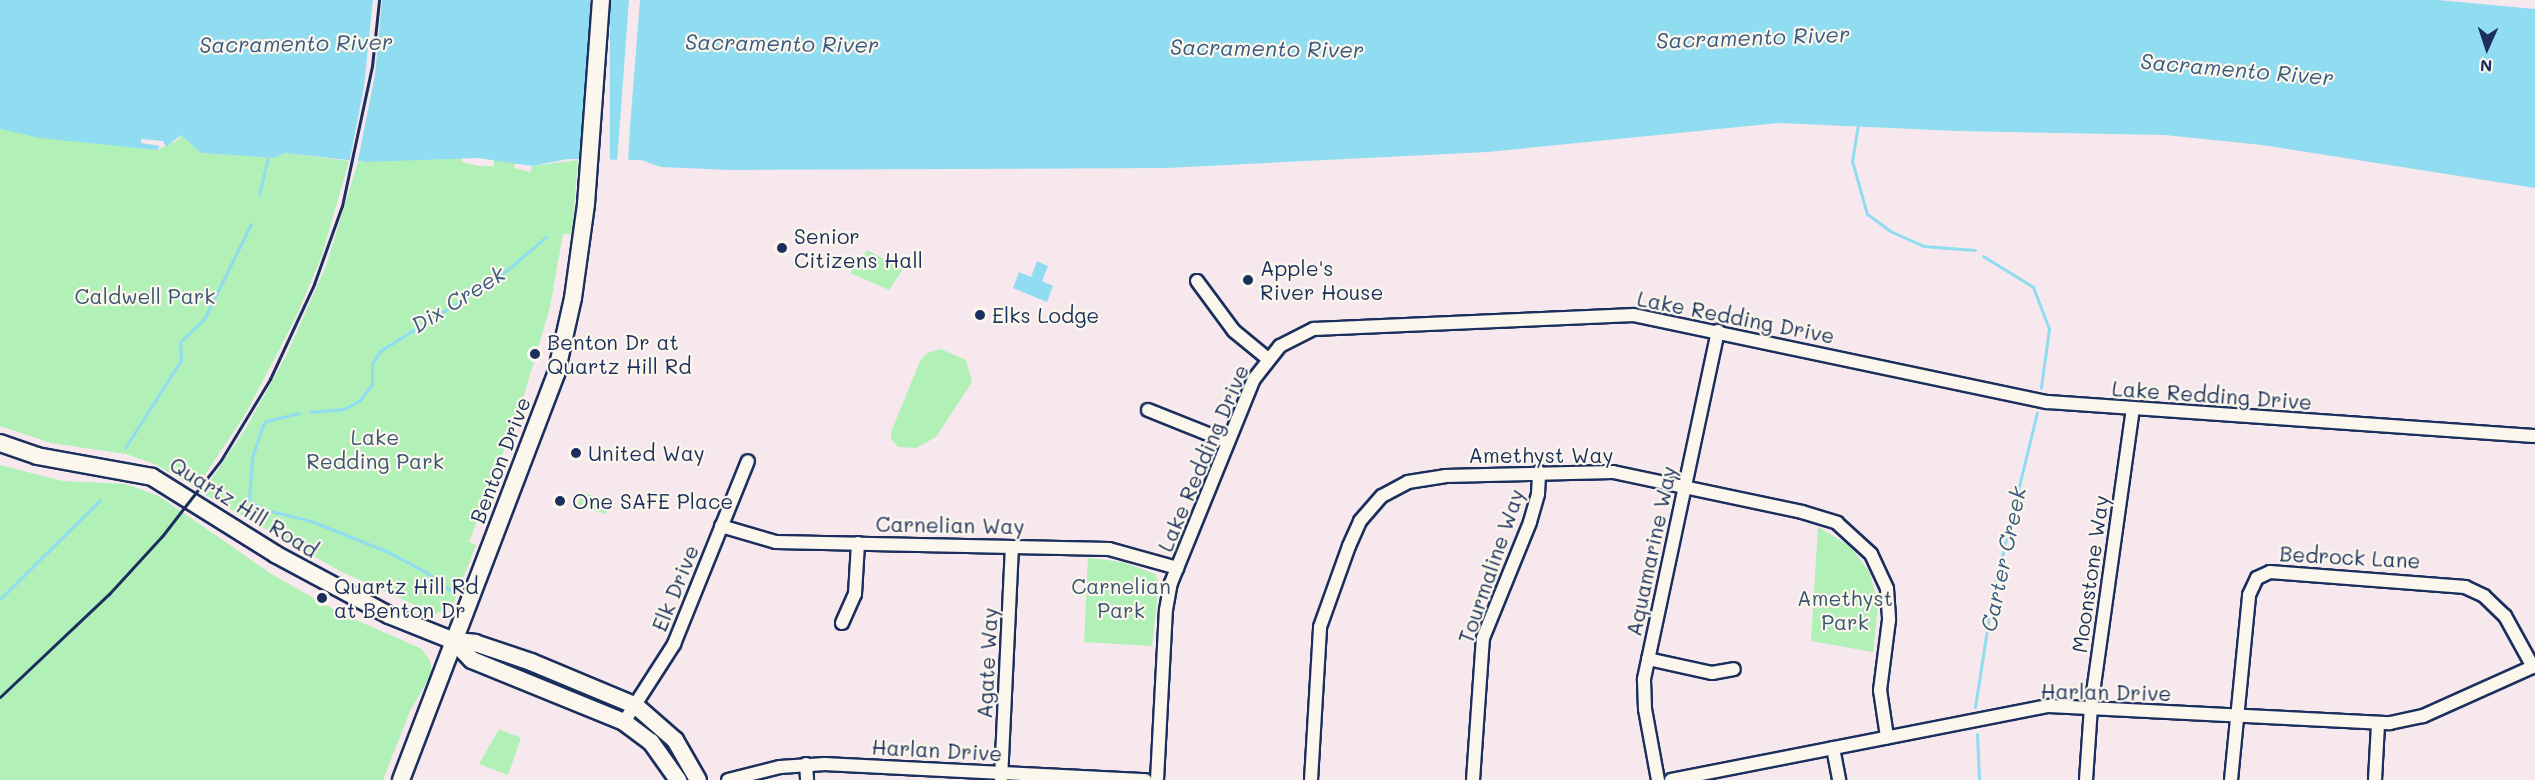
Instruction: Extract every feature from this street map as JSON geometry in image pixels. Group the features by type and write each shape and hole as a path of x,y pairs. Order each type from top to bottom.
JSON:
{"main road":[{"name":"Benton Drive","path":"401,780 556,374 573,298 586,204 601,0"},
{"name":"Quartz Hill Road","path":"0,443 37,456 124,469 159,480 324,582 388,615 454,641 496,650 636,706 675,740 698,780"},
{"name":"Quartz Hill Road","path":"454,641 472,660 624,722 657,749 678,780"}],"street":[{"path":"1197,280 1222,317 1268,359"},
{"name":"Lake Redding Drive","path":"1157,780 1166,610 1177,568 1254,379 1268,359 1295,337 1332,326 1628,315 1718,331 2047,402 2535,436"},
{"name":"Aquamarine Way","path":"1658,780 1643,694 1648,659 1718,331"},
{"name":"Moonstone Way","path":"2086,780 2091,707 2133,409"},
{"path":"1148,410 1228,442"},
{"name":"Elk Drive","path":"624,722 678,635 748,461"},
{"name":"Amethyst Way","path":"1311,780 1321,620 1364,514 1390,490 1422,478 1539,472 1613,472 1824,517 1850,532 1871,554 1885,583 1889,609 1880,690 1887,737"},
{"name":"Tourmaline Way","path":"1473,780 1483,638 1530,522 1538,494 1539,472"},
{"name":"Carnelian Way","path":"721,526 776,542 1117,549 1177,568"},
{"path":"842,623 855,594 858,543"},
{"name":"Agate Way","path":"1002,777 1012,547"},
{"name":"Bedrock Lane","path":"2231,780 2235,717 2249,595 2257,578 2277,571 2465,587 2484,596 2505,616 2534,666"},
{"path":"1648,659 1703,672 1734,669"},
{"name":"Harlan Drive","path":"1671,780 2049,706 2378,724 2423,716 2534,666"},
{"path":"2375,780 2378,724"},
{"path":"1833,748 1839,780"},
{"path":"806,764 807,780"},
{"name":"Harlan Drive","path":"728,780 806,764 1002,777 1146,780"}],"green space":[{"name":"Caldwell Park","path":"0,129 157,150 178,140 181,135 201,153 275,158 284,153 349,161 321,258 295,319 246,413 196,488 155,464 126,454 51,443 0,426"},
{"name":"Lake Redding Park","path":"462,158 462,162 479,166 494,166 494,160 515,162 514,168 531,172 532,166 578,160 572,234 563,234 550,307 520,409 469,542 476,545 452,607 435,614 340,571 202,493 246,428 286,356 326,266 358,162"},
{"path":"867,250 903,269 889,290 850,273"},
{"path":"941,349 966,360 972,382 936,437 916,448 898,447 891,439 891,432 920,361 927,353"},
{"path":"0,465 63,481 126,484 159,496 270,573 338,612 422,649 430,661 432,673 410,711 383,780 0,780"},
{"path":"583,492 602,500 608,509 606,514 577,506"},
{"name":"Amethyst Park","path":"1818,527 1850,546 1870,573 1878,605 1873,652 1811,641"},
{"name":"Carnelian Park","path":"1088,558 1123,562 1155,574 1159,583 1152,646 1084,642"},
{"path":"499,729 521,738 508,775 479,764"}],"water":[{"name":"Sacramento River","path":"0,0 2438,0 2535,9 2535,188 2262,145 2165,135 1958,131 1779,123 1487,152 1167,168 730,170 661,167 641,160 568,159 532,166 478,158 366,162 284,153 275,158 201,153 181,135 166,147 163,141 141,139 141,143 160,146 157,150 40,138 0,129"},
{"path":"1037,261 1048,266 1042,281 1053,286 1047,302 1013,288 1019,272 1031,277"}],"pier":[{"path":"373,0 382,0 375,75 357,165 349,164 364,87"},
{"path":"590,0 610,0 610,163 590,163"},
{"path":"629,0 640,0 628,163 617,162"}],"waterway":[{"name":"Carter Creek","path":"1858,124 1852,161 1867,214 1890,231 1923,246 1975,250"},
{"path":"259,194 268,158"},
{"path":"125,448 181,360 180,342 204,319 251,224"},
{"name":"Dix Creek","path":"310,412 344,409 360,400 372,384 372,364 380,351 500,276 546,237"},
{"name":"Carter Creek","path":"1983,256 2033,287 2049,329 2041,387"},
{"name":"Carter Creek","path":"1975,707 1992,597 2037,412"},
{"path":"299,413 266,421 263,425 252,457 249,501 267,510 311,521 388,552 426,572 455,594"},
{"path":"0,599 100,500"},
{"path":"1977,734 1979,780"}],"railway":[{"path":"0,697 109,594 163,535 221,460 270,379 314,284 342,206 372,66 379,0"}],"place":[{"name":"Senior Citizens Hall","path":"782,248"},
{"name":"Apple's River House","path":"1248,280"},
{"name":"Elks Lodge","path":"980,315"},
{"name":"Benton Dr at Quartz Hill Rd","path":"535,354"},
{"name":"United Way","path":"576,453"},
{"name":"One SAFE Place","path":"560,501"},
{"name":"Quartz Hill Rd at Benton Dr","path":"322,598"}]}
